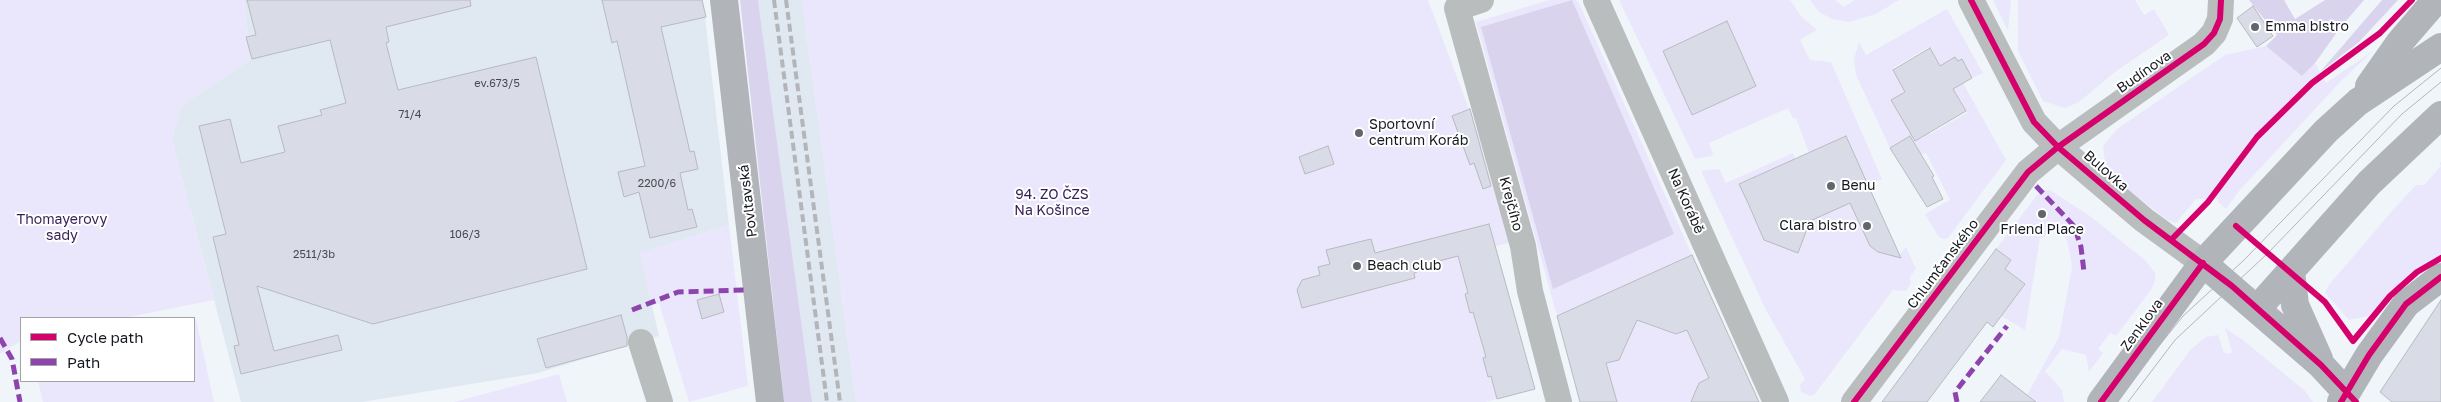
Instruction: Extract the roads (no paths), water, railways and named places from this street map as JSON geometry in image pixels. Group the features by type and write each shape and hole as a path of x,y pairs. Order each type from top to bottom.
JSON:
{"main road":[{"name":"Povltavská","path":"724,0 770,402"},
{"path":"2358,102 2400,42 2436,0"},
{"name":"Zenklova","path":"2101,402 2203,263 2326,131 2358,102 2441,47"},
{"path":"2254,306 2291,272 2369,183 2441,114"},
{"path":"2203,263 2322,365 2348,399 2369,355 2406,304 2441,277"},
{"path":"2291,272 2295,305 2322,365"}],"street":[{"name":"Na Korábě","path":"1596,0 1776,402"},
{"name":"Bulovka","path":"1971,0 2034,122 2058,147 2144,220 2203,263"},
{"name":"Budínova","path":"2058,147 2204,44 2214,33 2220,19 2221,0"},
{"name":"Krejčího","path":"1469,4 1523,246 1530,291 1559,402"},
{"name":"Chlumčanského","path":"1854,402 2028,172 2058,147"},
{"path":"641,342 660,402"}],"tram line":[{"path":"2114,402 2183,316 2243,261 2394,106 2441,68"},
{"path":"2128,402 2175,340 2268,253 2402,114 2441,82"}],"railway":[{"path":"774,0 827,402"},
{"path":"786,0 840,402"}],"place":[{"name":"Emma bistro","path":"2255,27"},
{"name":"Sportovní centrum Koráb","path":"1359,133"},
{"name":"Benu","path":"1831,186"},
{"name":"Friend Place","path":"2042,214"},
{"name":"Clara bistro","path":"1867,226"},
{"name":"Beach club","path":"1357,266"}],"park label":[{"name":"94. ZO ČZS Na Košince","path":"1052,204"},
{"name":"Thomayerovy sady","path":"62,228"}]}
